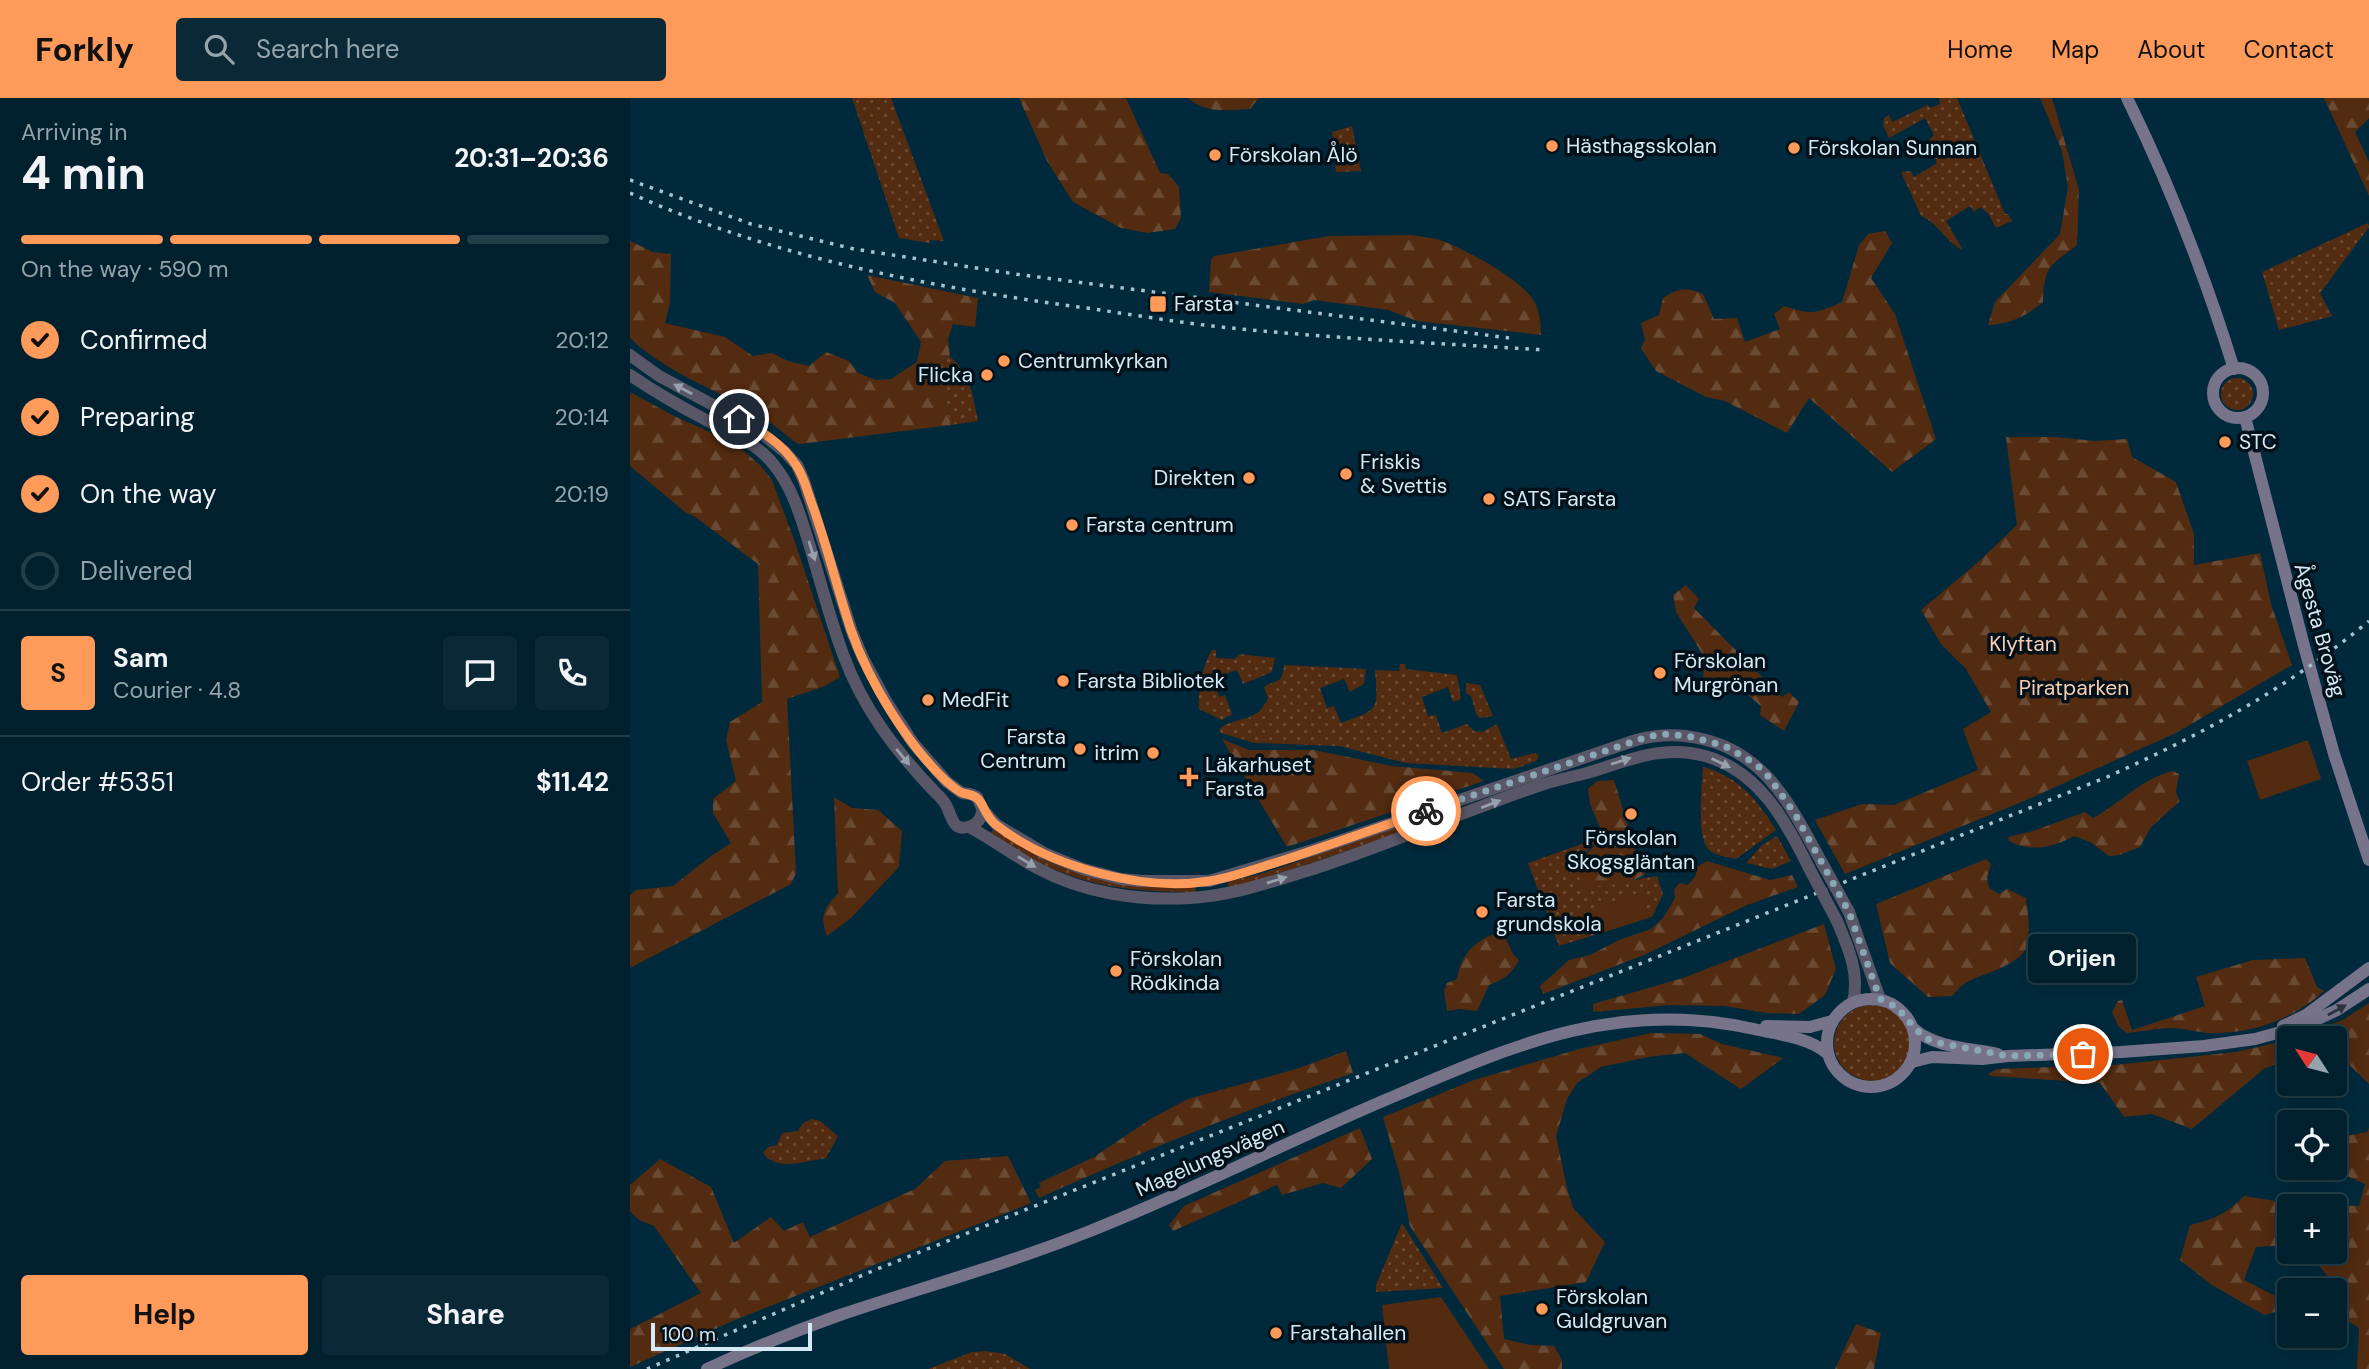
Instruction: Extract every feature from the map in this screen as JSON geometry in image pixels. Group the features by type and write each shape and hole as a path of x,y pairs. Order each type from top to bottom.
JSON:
{"main road":[{"path":"2127,98 2178,210 2234,369"},
{"path":"2234,369 2246,369 2261,383 2261,404 2255,412 2245,417 2234,418 2224,414 2213,398 2218,378 2234,369"},
{"name":"Ågesta Broväg","path":"2245,417 2281,564 2334,754 2368,855"},
{"path":"2255,1039 2306,1015 2369,968"},
{"path":"1912,1062 1932,1057 1982,1059 2121,1052 2255,1039 2303,1026 2337,1010 2369,989"},
{"path":"1914,1028 1916,1044 1912,1062 1899,1078 1883,1087 1867,1088 1852,1084 1831,1063 1827,1053 1827,1035 1832,1021 1853,1002 1871,998 1891,1003 1905,1013 1914,1028 1934,1042 2008,1056"},
{"name":"Magelungsvägen","path":"707,1369 838,1316 1089,1232 1371,1106 1525,1043 1587,1027 1636,1020 1675,1018 1810,1027 1832,1021"},
{"name":"Magelungsvägen","path":"1734,1024 1808,1041 1827,1053"}],"street":[{"path":"630,355 659,376 764,434 797,465 818,520 852,632 874,681 906,733 947,782 962,793 977,797 983,810 997,825 1023,842 1083,869 1121,879 1209,881 1314,850 1650,736 1676,734 1709,740 1756,764 1782,793 1849,912 1880,999"},
{"path":"630,375 658,394 753,446 772,462 789,487 846,662 873,716 905,761 948,808"},
{"path":"789,487 797,465"},
{"path":"833,618 852,632"},
{"path":"962,793 951,801 948,808 954,823 968,827 1038,869 1079,886 1115,895 1154,899 1211,896 1273,882 1355,855 1542,785 1644,754 1680,751 1720,761 1758,786 1783,820 1849,948 1857,983 1853,1002"},
{"path":"968,827 976,824 983,810"}],"green space":[{"path":"852,98 891,98 944,241 930,240 930,243 899,238"},
{"path":"1019,98 1126,98 1160,173 1168,174 1179,187 1181,218 1175,229 1147,233 1121,228 1073,202 1047,161"},
{"path":"1188,98 1259,98 1250,109 1225,110 1202,107"},
{"path":"1939,98 1957,98 2005,214 2008,214 2012,221 1996,228 1988,213 1980,207 1974,212 1970,206 1946,221 1963,250 1933,223 1921,216 1901,172 1911,171 1914,177 1937,163 1929,140 1934,135 1925,118 1889,138 1883,125 1884,118 1889,115 1892,122 1928,105 1930,108 1940,104"},
{"path":"2040,98 2052,98 2079,190 2077,245 2050,268 2045,281 2043,302 2018,318 1988,325 1995,302 2060,234 2068,187 2062,151"},
{"path":"2324,98 2369,98 2369,118 2355,132 2369,162 2369,196"},
{"path":"1352,126 1361,171 1336,172 1332,132"},
{"path":"2368,223 2369,227 2320,293 2332,316 2279,330 2262,272"},
{"path":"1885,231 1892,243 1871,278 1895,314 1936,439 1892,472 1809,398 1787,433 1725,401 1706,397 1656,371 1641,348 1645,340 1641,323 1659,315 1663,298 1678,290 1692,290 1703,294 1714,319 1737,318 1745,342 1780,329 1774,314 1784,306 1814,312 1842,302 1859,245 1868,234"},
{"path":"1413,235 1451,244 1492,266 1519,285 1537,307 1541,335 1417,321 1388,310 1314,300 1303,304 1209,292 1211,260 1214,256 1330,236"},
{"path":"630,241 653,252 671,254 670,303 665,323 725,337 753,356 772,353 788,361 809,366 826,352 849,361 858,373 876,380 891,379 917,362 921,342 895,303 875,292 867,275 978,298 975,327 953,324 948,339 950,357 935,368 951,425 796,443 764,418 673,369 630,338"},
{"path":"950,357 967,378 978,421 951,425 935,368"},
{"path":"2237,378 2248,383 2253,394 2248,405 2237,410 2226,405 2221,394 2226,383"},
{"path":"630,392 725,439 744,451 772,480 840,677 825,686 787,699 796,873 791,884 630,968 630,895 636,890 673,886 731,843 713,813 713,799 736,781 726,740 730,722 762,702 758,564 685,512 630,466"},
{"path":"2006,437 2056,437 2095,441 2127,439 2132,457 2176,482 2194,534 2194,565 2260,553 2271,604 2292,665 2176,733 2024,801 1845,874 1815,820 1862,804 1894,805 1978,770 1963,729 1991,712 1966,669 1941,644 1921,610 2017,525"},
{"path":"1686,585 1699,599 1694,608 1782,697 1789,692 1799,702 1784,731 1760,715 1761,706 1737,686 1719,690 1703,678 1705,658 1676,612 1673,595"},
{"path":"1212,650 1216,650 1216,658 1235,659 1239,654 1275,658 1272,672 1243,684 1237,670 1213,678 1219,697 1225,695 1232,714 1222,720 1199,709 1201,678"},
{"path":"1400,664 1405,664 1406,669 1457,675 1461,699 1453,702 1448,687 1422,697 1428,716 1436,715 1442,733 1467,724 1474,731 1482,732 1497,724 1511,759 1535,753 1539,755 1536,761 1514,769 1406,763 1339,746 1255,743 1221,733 1219,730 1260,711 1268,698 1264,687 1280,679 1284,665 1366,669 1364,684 1350,692 1344,679 1320,688 1327,708 1334,706 1341,723 1363,715 1374,707 1375,670 1399,671"},
{"path":"1466,683 1480,685 1493,716 1480,718 1476,714 1471,696 1466,693"},
{"path":"1222,739 1249,750 1314,750 1392,766 1473,773 1484,781 1287,847"},
{"path":"2308,740 2321,779 2260,800 2247,761"},
{"path":"1703,767 1737,783 1762,809 1776,830 1736,859 1715,854 1705,844 1701,810"},
{"path":"2173,771 2179,774 2176,792 2180,801 2151,827 2140,847 2109,856 2090,842 2074,836 2058,843 2034,848 2009,841 2008,837 2085,812 2093,818 2151,779"},
{"path":"1614,780 1639,862 1646,873 1624,883 1581,887 1583,860 1602,832 1590,804 1588,789 1597,781"},
{"path":"834,797 852,808 878,810 902,831 899,867 851,918 827,936 824,913 838,894"},
{"path":"1461,808 1318,861 1231,888 1227,886 1230,881 1264,873 1438,813"},
{"path":"993,828 1133,885 1196,887 1195,892 1117,887 1061,872 1029,857 991,833"},
{"path":"1777,836 1791,861 1772,869 1746,863 1762,845"},
{"path":"1599,838 1584,855 1600,886 1657,876 1663,894 1652,917 1559,946 1528,863"},
{"path":"1986,859 1991,864 1987,877 1989,888 1999,894 2007,889 2026,898 2028,943 2025,950 2012,962 1966,982 1952,996 1928,997 1890,963 1876,904"},
{"path":"1707,861 1770,880 1792,875 1798,887 1747,905 1644,955 1543,994 1540,986 1569,960 1590,955 1619,940 1651,929 1663,918 1675,898 1674,890 1679,883 1688,885 1696,875 1695,868"},
{"path":"1641,893 1649,917 1604,932 1596,909"},
{"path":"1824,924 1836,969 1825,995 1799,1014 1766,1013 1725,1006 1670,1005 1593,1012 1593,1004 1683,978"},
{"path":"1502,931 1513,954 1519,960 1516,965 1507,976 1489,985 1477,1011 1447,1011 1444,991 1447,983 1457,979 1462,961 1478,943"},
{"path":"2305,958 2317,987 2324,991 2299,1010 2256,1028 2225,1033 2170,1028 2127,1033 2118,1026 2112,1012 2118,1001 2122,1000 2132,1030 2205,1006 2196,977 2253,960"},
{"path":"2369,1003 2369,1084 2347,1063 2347,1026 2327,1026 2343,1020"},
{"path":"1880,1005 1893,1011 1904,1022 1910,1035 1908,1058 1893,1075 1880,1081 1864,1081 1851,1075 1836,1058 1834,1035 1840,1022 1857,1007"},
{"path":"1651,1033 1700,1034 1722,1044 1783,1058 1741,1089 1685,1053 1648,1057 1601,1067 1577,1083 1567,1099 1556,1136 1573,1208 1605,1242 1586,1282 1500,1296 1504,1339 1530,1345 1554,1346 1562,1360 1562,1369 1504,1369 1410,1226 1400,1176 1383,1117 1474,1080 1579,1049"},
{"path":"2277,1043 2277,1064 2265,1068 2192,1129 2152,1114 2124,1117 2100,1083 1988,1074 1997,1069 2114,1065 2236,1052"},
{"path":"1346,1051 1353,1073 1194,1132 1039,1198 1035,1190 1041,1187 1039,1183 1094,1157 1152,1118 1188,1099 1296,1069"},
{"path":"812,1119 820,1121 838,1136 826,1158 783,1164 769,1159 763,1153 768,1147 777,1145 782,1133 798,1131 803,1123"},
{"path":"1360,1128 1372,1159 1341,1188 1323,1183 1282,1195 1277,1185 1173,1231 1169,1225 1184,1206"},
{"path":"2369,1128 2369,1369 2357,1369 2359,1328 2347,1320 2347,1278 2328,1278 2317,1264 2347,1264 2347,1205 2359,1206 2365,1184 2347,1176 2347,1136 2367,1132"},
{"path":"1008,1156 1031,1203 735,1320 630,1367 630,1329 701,1293 654,1226 639,1220 630,1211 630,1185 660,1159 711,1187 734,1243 771,1217 784,1231 803,1222 810,1237 915,1189 945,1161"},
{"path":"2244,1196 2277,1201 2277,1246 2256,1247 2244,1280 2277,1297 2277,1311 2264,1315 2212,1285 2180,1260 2190,1225 2220,1215"},
{"path":"1402,1223 1443,1288 1376,1292 1376,1285"},
{"path":"1441,1297 1489,1369 1389,1369 1382,1305"},
{"path":"1856,1324 1881,1333 1874,1369 1835,1369"},
{"path":"972,1352 1005,1354 1030,1369 928,1369"}],"railway":[{"path":"630,180 751,224 854,249 1015,274 1509,338"},
{"path":"630,193 685,216 796,252 911,280 969,290 1212,326 1545,350"},
{"path":"647,1369 870,1272 2107,777 2244,708 2307,668 2369,621"}],"way so far":[{"path":"1426,811 1650,736 1676,734 1709,740 1743,755 1756,764 1782,793 1849,912 1880,999 1905,1013 1914,1028 1923,1036 1934,1042 2008,1056 2083,1054"}],"place":[{"name":"Hästhagsskolan","path":"1552,146"},
{"name":"Förskolan Sunnan","path":"1794,148"},
{"name":"Förskolan Ålö","path":"1215,155"},
{"name":"Farsta","path":"1158,304"},
{"name":"Centrumkyrkan","path":"1004,361"},
{"name":"Flicka","path":"987,375"},
{"name":"STC","path":"2225,442"},
{"name":"Friskis & Svettis","path":"1346,474"},
{"name":"Direkten","path":"1249,478"},
{"name":"SATS Farsta","path":"1489,499"},
{"name":"Farsta centrum","path":"1072,525"},
{"name":"Förskolan Murgrönan","path":"1660,673"},
{"name":"Farsta Bibliotek","path":"1063,681"},
{"name":"MedFit","path":"928,700"},
{"name":"Farsta Centrum","path":"1080,749"},
{"name":"itrim","path":"1153,753"},
{"name":"Läkarhuset Farsta","path":"1189,777"},
{"name":"Förskolan Skogsgläntan","path":"1631,814"},
{"name":"Farsta grundskola","path":"1482,912"},
{"name":"Förskolan Rödkinda","path":"1116,971"},
{"name":"Orijen","path":"2083,1054"},
{"name":"Förskolan Guldgruvan","path":"1542,1309"},
{"name":"Farstahallen","path":"1276,1333"}],"route":[{"path":"739,419 764,434 797,465 818,520 852,632 874,681 906,733 947,782 962,793 977,797 993,822 1023,842 1083,869 1121,879 1209,881 1314,850 1426,811"}],"park label":[{"name":"Klyftan","path":"2023,644"},
{"name":"Piratparken","path":"2074,688"}]}
